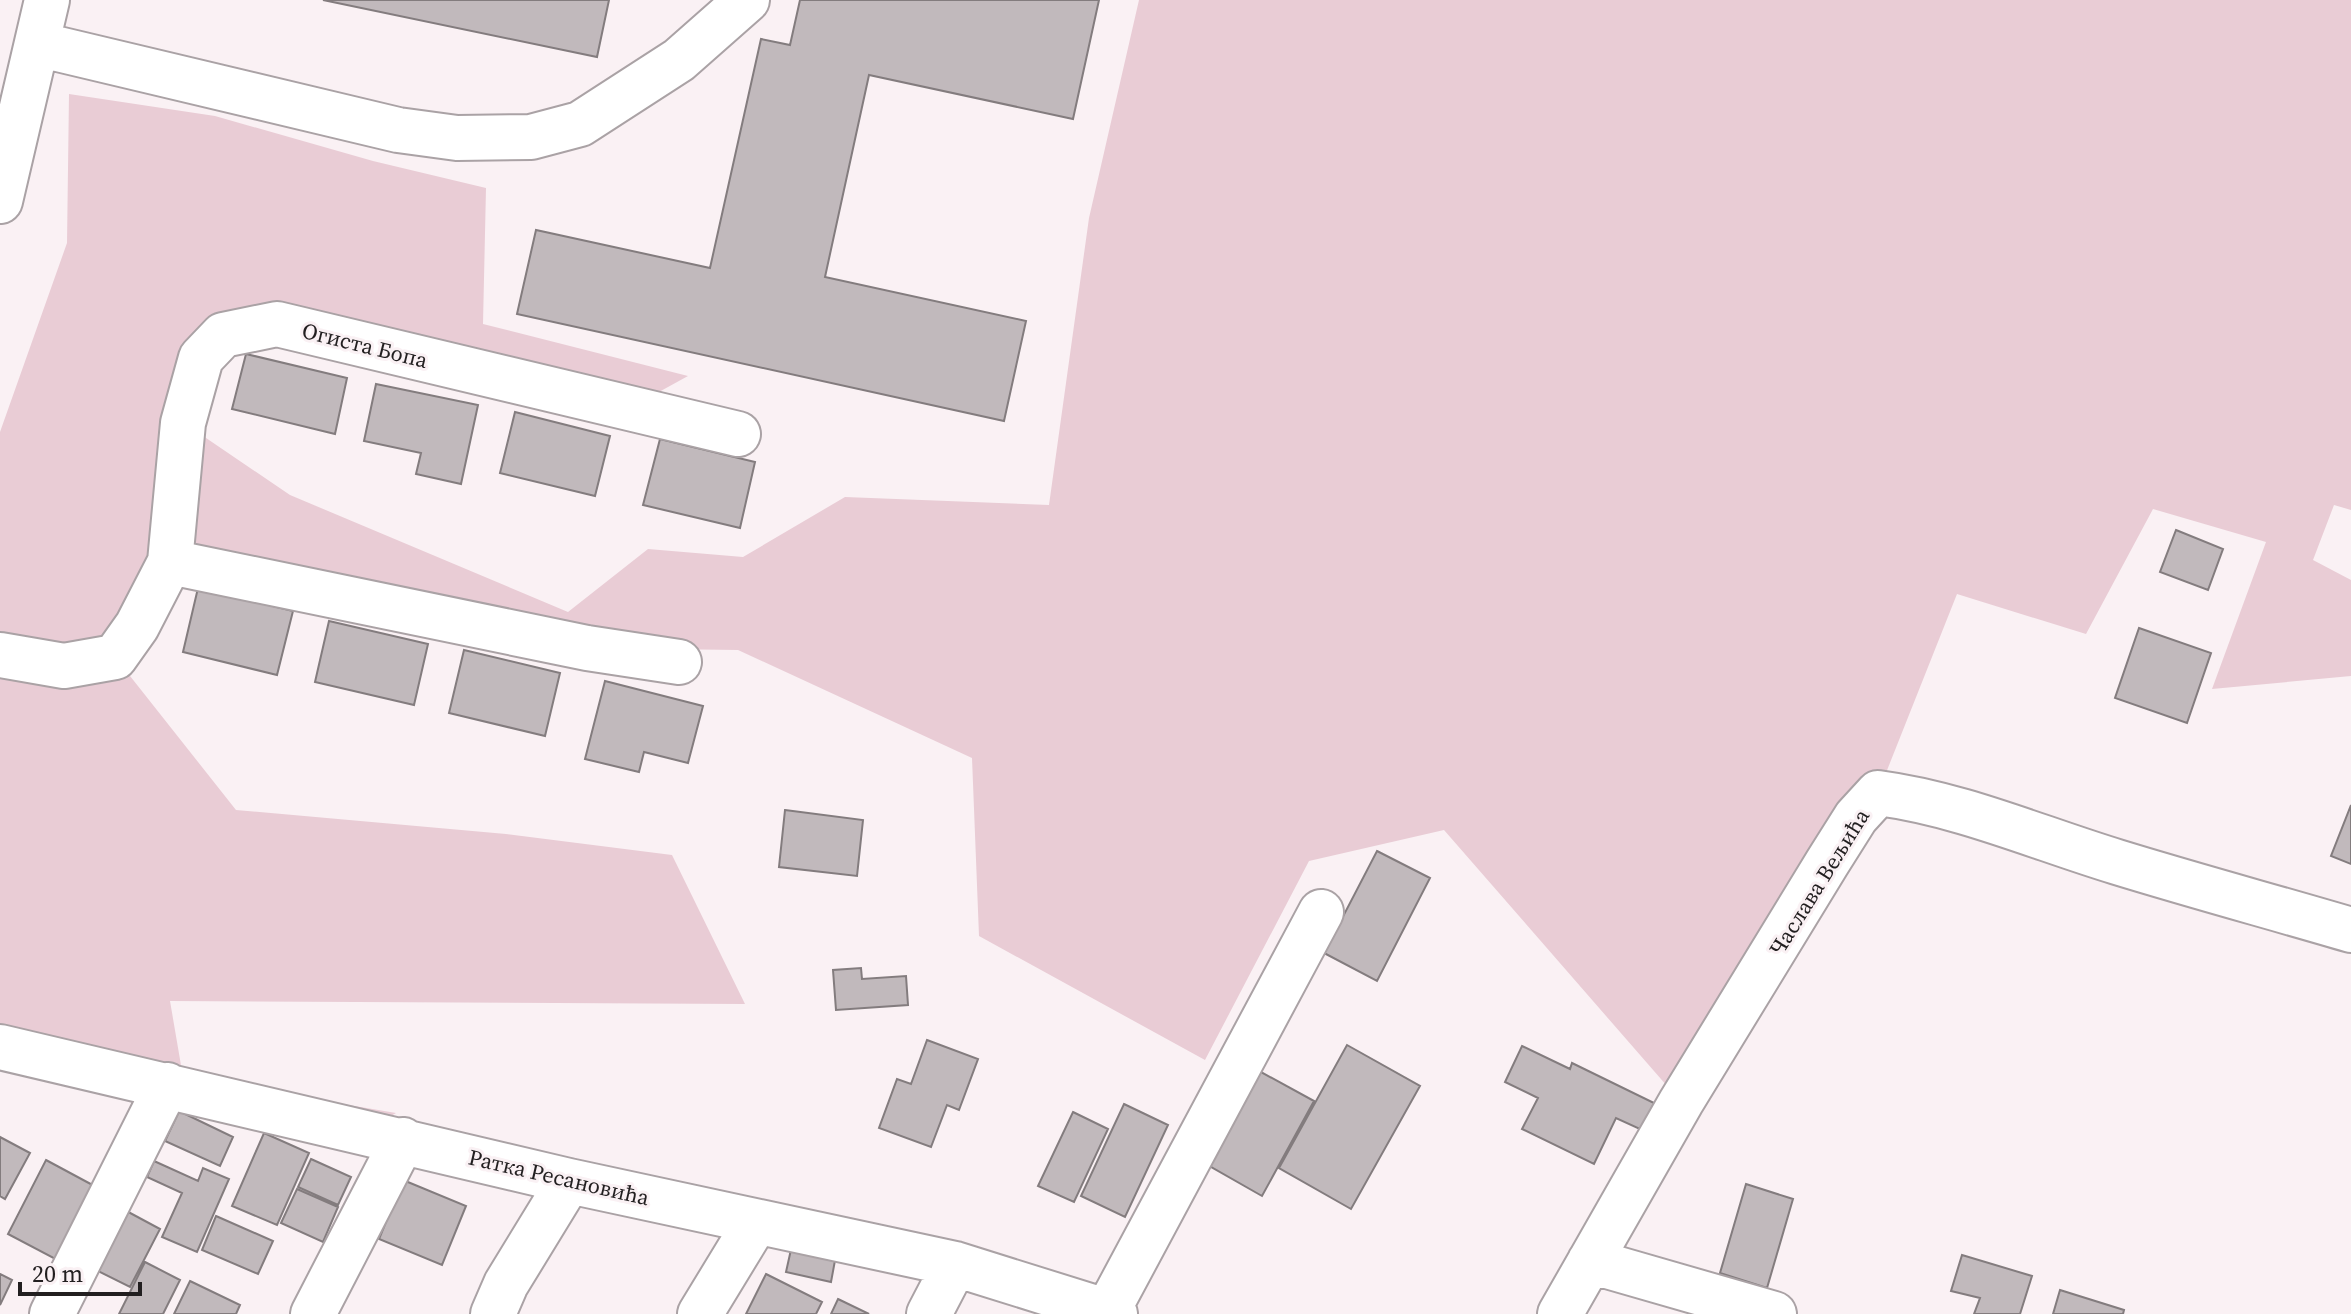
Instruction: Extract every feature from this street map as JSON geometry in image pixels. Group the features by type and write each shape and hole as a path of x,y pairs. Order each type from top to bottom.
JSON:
{"street":[{"path":"0,201 47,0"},
{"path":"37,44 398,130 457,138 531,137 580,124 679,60 747,0"},
{"name":"Огиста Бопа","path":"0,655 64,666 115,657 137,626 170,562 183,423 201,358 223,335 277,324 738,434"},
{"path":"170,562 587,648 679,662"},
{"name":"Часлава Вељића","path":"1560,1314 1681,1102 1856,817 1878,793 1915,798 2117,862 2351,930"},
{"path":"1112,1312 1321,912"},
{"name":"Ратка Ресановића","path":"0,1047 569,1181 955,1264 1112,1312"},
{"path":"52,1314 167,1085"},
{"path":"313,1314 403,1140"},
{"path":"493,1314 506,1284 569,1181"},
{"path":"700,1314 756,1222"},
{"path":"1590,1261 1774,1314"},
{"path":"929,1314 955,1264"}],"shaded area":[{"path":"1139,0 2351,0 2351,510 2334,505 2313,560 2351,580 2351,676 2212,689 2266,542 2153,509 2086,634 1957,594 1878,793 1681,1102 1444,830 1309,861 1205,1060 979,936 972,758 738,650 587,648 170,562 115,657 236,810 506,834 672,855 745,1004 170,1001 183,1077 396,1113 366,1131 0,1047 0,432 67,243 69,94 215,116 373,161 486,188 483,324 688,376 628,409 223,335 184,423 290,495 568,612 648,549 743,557 845,497 1049,505 1089,218"}],"building":[{"path":"323,0 609,0 597,57"},
{"path":"800,0 1099,0 1073,119 869,75 825,277 1026,321 1004,421 517,314 536,230 710,268 761,39 790,45"},
{"path":"246,354 347,378 335,434 232,409"},
{"path":"376,384 478,405 461,484 416,474 421,453 364,441"},
{"path":"515,412 610,436 595,496 500,473"},
{"path":"660,439 755,462 740,528 643,505"},
{"path":"2176,530 2223,549 2208,590 2160,572"},
{"path":"198,588 293,611 277,675 183,652"},
{"path":"329,621 428,644 414,705 315,682"},
{"path":"2139,628 2211,653 2187,723 2115,698"},
{"path":"464,650 560,673 545,736 449,713"},
{"path":"605,681 703,706 688,763 644,752 639,772 585,759"},
{"path":"2351,805 2351,864 2331,856"},
{"path":"785,810 863,820 857,876 779,867"},
{"path":"1377,851 1430,878 1377,981 1324,953"},
{"path":"861,968 862,979 906,976 908,1005 836,1010 833,970"},
{"path":"927,1040 978,1059 959,1110 947,1105 931,1147 879,1128 897,1079 911,1084"},
{"path":"1347,1045 1420,1086 1351,1209 1279,1168"},
{"path":"1522,1046 1570,1069 1572,1063 1654,1103 1642,1130 1616,1118 1594,1164 1522,1129 1538,1098 1505,1082"},
{"path":"1250,1066 1314,1101 1262,1196 1199,1160"},
{"path":"1124,1104 1168,1125 1125,1217 1081,1196"},
{"path":"179,1111 233,1137 220,1166 165,1141"},
{"path":"1073,1112 1108,1129 1074,1202 1038,1186"},
{"path":"264,1133 309,1153 277,1225 232,1206"},
{"path":"0,1137 30,1153 5,1199 0,1196"},
{"path":"311,1159 351,1177 338,1205 298,1187"},
{"path":"46,1160 100,1189 61,1262 8,1234"},
{"path":"154,1161 198,1181 203,1168 229,1179 197,1252 162,1237 182,1193 147,1177"},
{"path":"403,1180 466,1206 442,1265 379,1239"},
{"path":"1746,1184 1793,1199 1767,1288 1720,1273"},
{"path":"297,1189 338,1207 323,1242 281,1223"},
{"path":"119,1207 160,1229 130,1287 88,1266"},
{"path":"216,1216 273,1241 258,1274 202,1250"},
{"path":"792,1245 836,1255 831,1282 786,1272"},
{"path":"1962,1255 2032,1276 2020,1314 1974,1314 1980,1298 1951,1291"},
{"path":"145,1262 180,1280 163,1314 119,1314"},
{"path":"0,1274 12,1280 0,1305"},
{"path":"766,1274 822,1302 816,1314 746,1314"},
{"path":"190,1281 240,1305 236,1314 174,1314"},
{"path":"2060,1290 2124,1310 2123,1314 2053,1314"},
{"path":"838,1299 869,1314 831,1314"}]}
